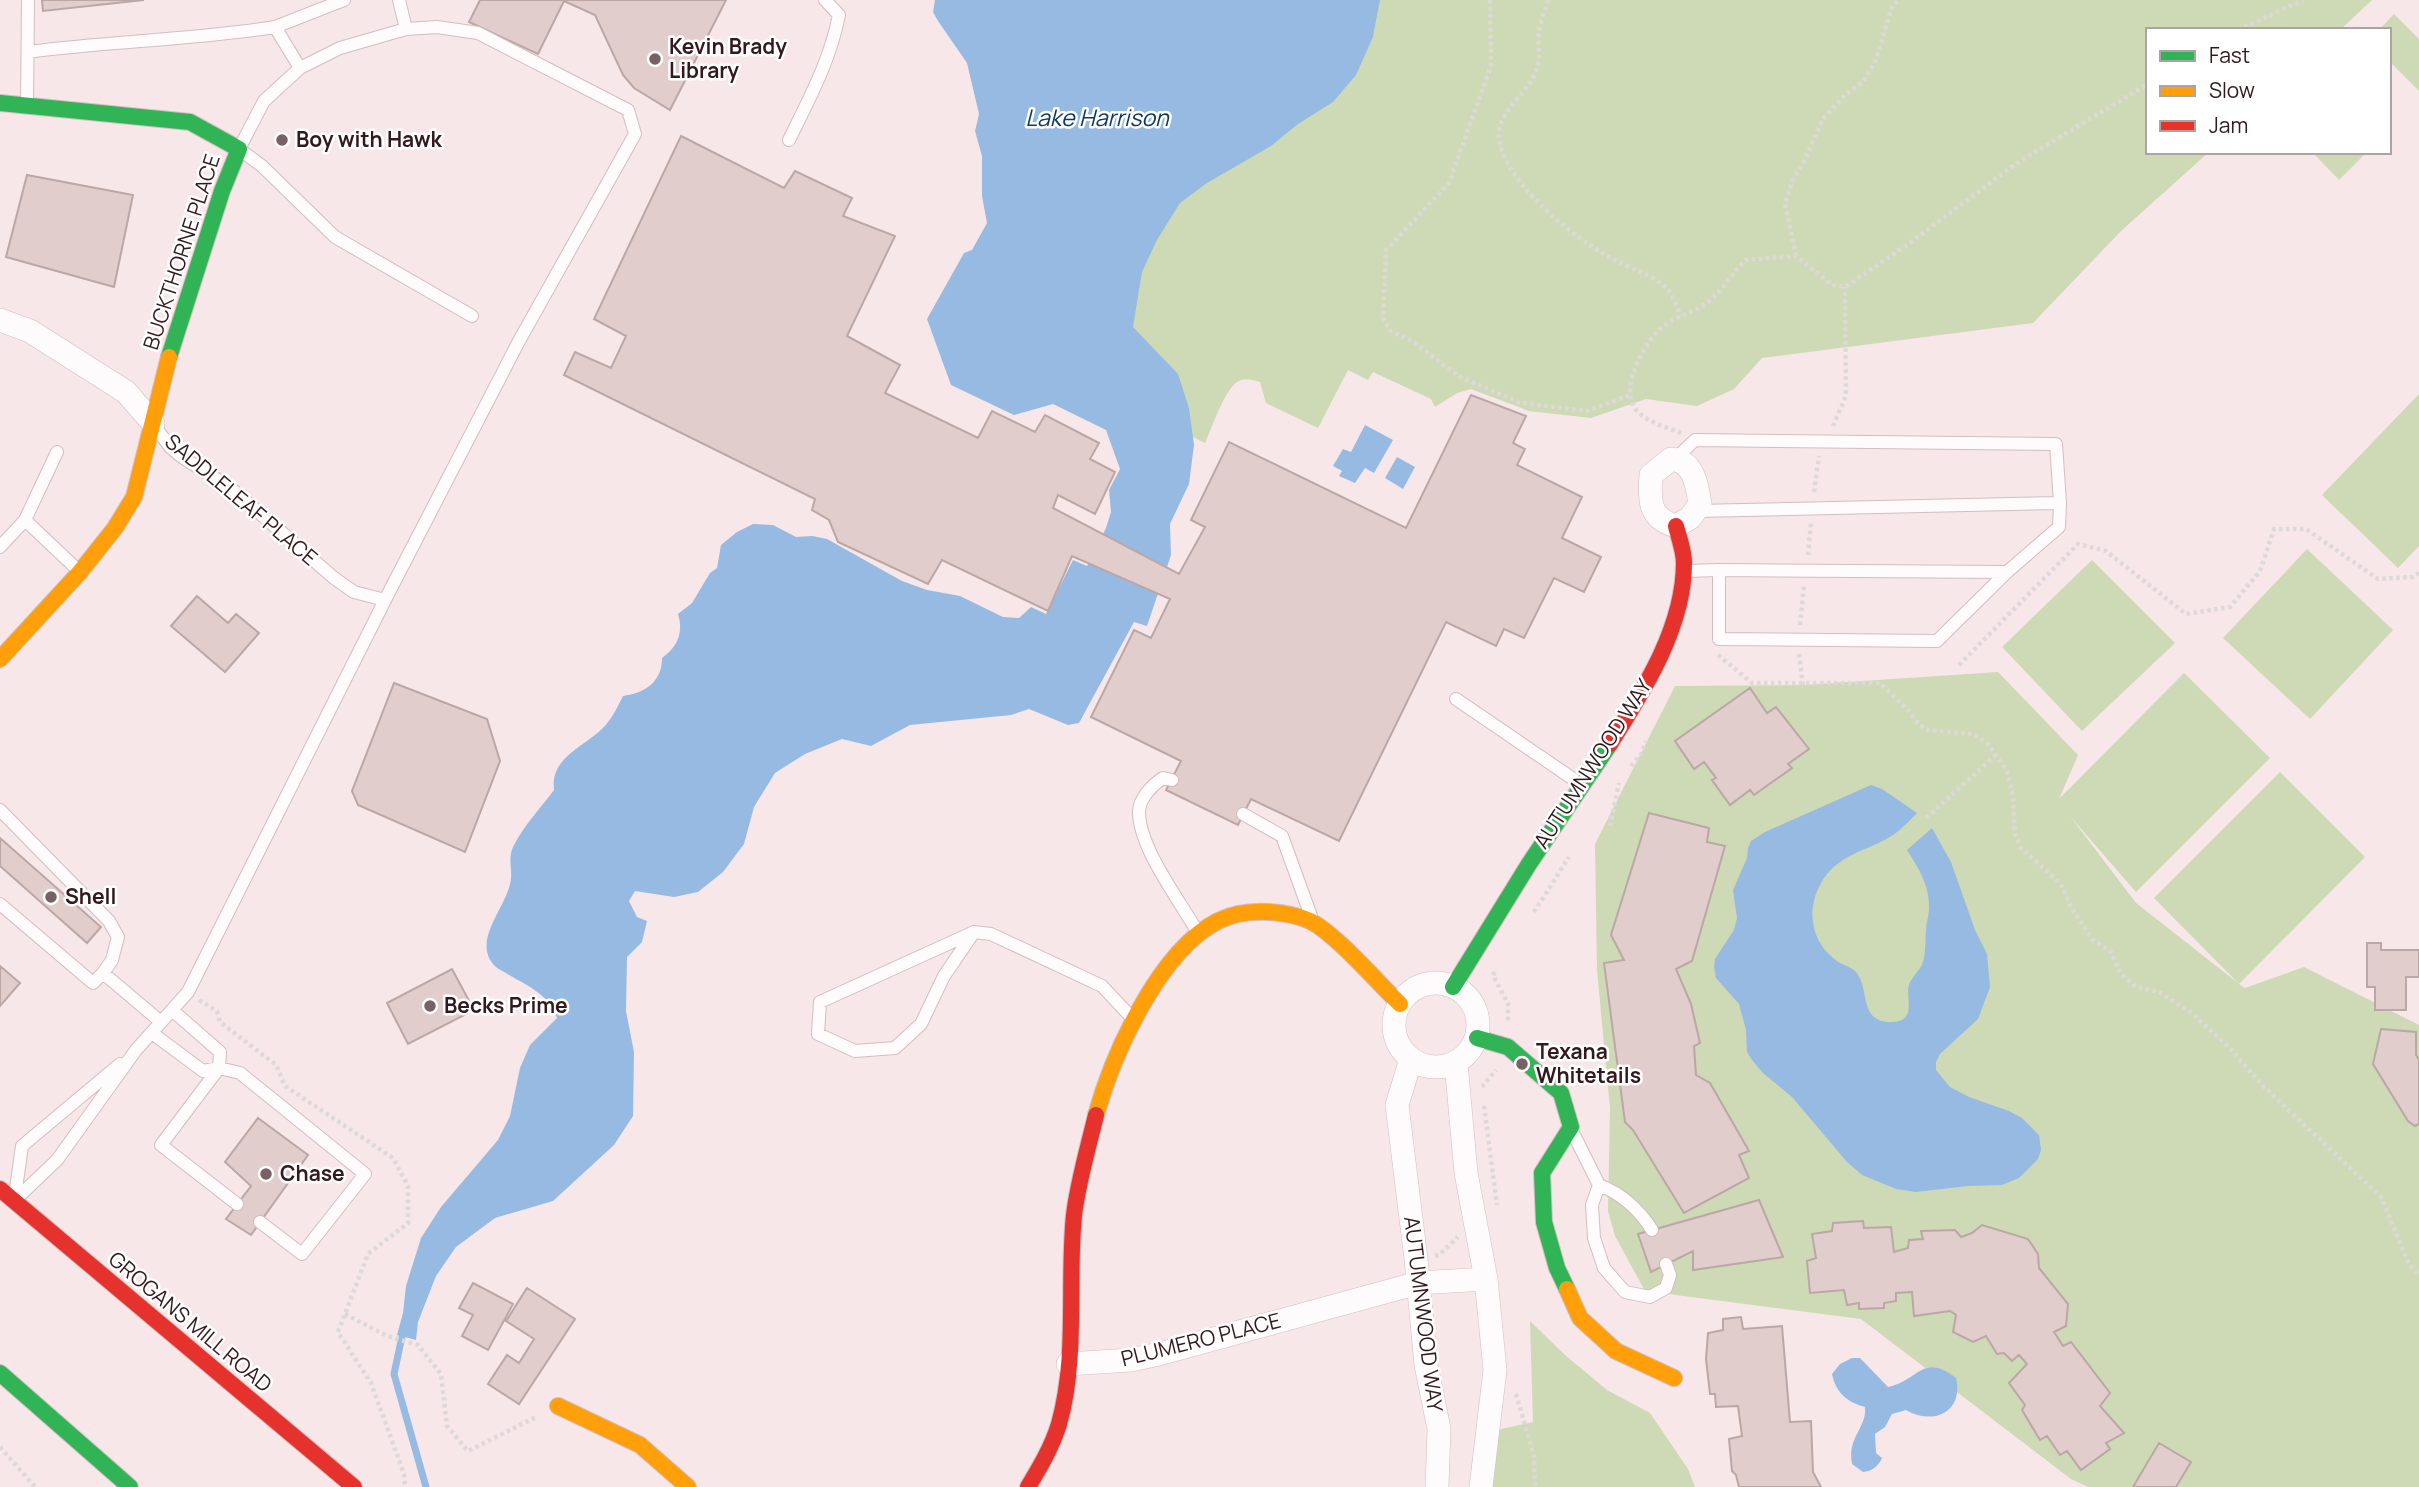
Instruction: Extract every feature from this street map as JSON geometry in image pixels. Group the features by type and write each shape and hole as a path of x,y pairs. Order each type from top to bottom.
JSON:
{"street":[{"path":"0,103 190,122 239,149"},
{"name":"BUCKTHORNE PLACE","path":"0,659 80,572 115,528 134,497 165,371 222,191 239,149"},
{"name":"SADDLELEAF PLACE","path":"0,320 30,331 126,392 153,423"},
{"path":"1675,459 1690,468 1697,482 1700,504 1695,511 1690,518 1676,526 1664,523 1656,516 1649,494 1651,475 1675,459"},
{"name":"AUTUMNWOOD WAY","path":"1453,987 1500,907 1582,786 1646,684 1668,637 1681,595 1685,565 1676,526"},
{"path":"1028,1487 1054,1444 1064,1405 1074,1214 1099,1104 1133,1020 1164,970 1199,933 1226,917 1255,909 1285,912 1313,923 1400,1004"},
{"path":"1439,983 1453,987 1467,996 1475,1009 1479,1023 1477,1038 1468,1054 1456,1063 1433,1068 1424,1066 1402,1051 1396,1038 1395,1018 1400,1004 1417,988 1425,985 1439,983"},
{"path":"1477,1038 1508,1047 1562,1093 1570,1127 1542,1174 1544,1222 1557,1268 1580,1318 1616,1351 1674,1378"},
{"name":"AUTUMNWOOD WAY","path":"1411,1059 1397,1105 1426,1365 1438,1429 1437,1487"},
{"path":"1456,1063 1466,1173 1486,1279 1495,1370 1481,1487"},
{"name":"GROGANS MILL ROAD","path":"0,1189 7,1204 354,1487"},
{"name":"PLUMERO PLACE","path":"1068,1364 1140,1358 1197,1345 1418,1283 1486,1279"},
{"path":"0,1373 130,1487"},
{"path":"558,1406 640,1445 688,1487"}],"lane":[{"path":"27,105 28,0"},
{"path":"28,52 94,43 228,34 275,27 344,0"},
{"path":"399,0 406,29"},
{"path":"789,140 825,65 835,37 839,15 825,0"},
{"path":"275,27 300,68"},
{"name":"BUCKTHORNE PLACE","path":"136,1050 188,992 519,341 635,134 628,110 478,33 437,27 406,29 340,48 300,68 264,101 239,149"},
{"path":"239,149 262,166 335,237 472,316"},
{"name":"SADDLELEAF PLACE","path":"153,423 170,447 232,489 334,578 354,592 385,600"},
{"path":"1675,459 1695,440 2056,444 2059,527 2007,572 1937,641 1719,639 1719,570"},
{"path":"0,547 25,520 57,452"},
{"path":"1695,511 2060,503"},
{"path":"25,520 80,572"},
{"path":"1684,571 1806,569 2007,572"},
{"path":"1456,699 1582,786"},
{"path":"1172,780 1163,778 1151,786 1138,810 1144,841 1199,933"},
{"path":"0,810 109,921 118,937 112,960 93,983 0,904"},
{"path":"1243,814 1282,836 1313,923"},
{"path":"974,932 944,976 921,1024 895,1048 855,1051 818,1034 820,1002 974,932 991,934 1102,986 1133,1020"},
{"path":"103,973 161,1023"},
{"path":"172,1010 220,1052 219,1068 161,1144 237,1204"},
{"path":"152,1033 203,1071 219,1068 240,1073 365,1174 302,1254 260,1222"},
{"path":"7,1204 57,1160 136,1050"},
{"path":"7,1204 23,1146 136,1050"},
{"path":"1570,1127 1599,1185 1614,1191 1642,1214 1652,1230"},
{"path":"1599,1185 1592,1205 1594,1238 1604,1268 1616,1283 1625,1292 1650,1297 1666,1288 1670,1275 1666,1264"}],"path":[{"path":"1490,0 1491,66 1449,183 1386,250 1383,318 1385,326 1412,341 1460,377 1521,403 1587,411 1630,395"},
{"path":"1548,0 1539,32 1538,67 1529,86 1504,117 1501,125 1499,134 1506,156 1527,190 1562,225 1605,255 1663,285 1681,316"},
{"path":"1898,0 1892,6 1876,60 1863,82 1845,95 1822,120 1807,157 1792,182 1785,204 1796,256 1832,285 1845,287 1907,245 2017,163 2146,84"},
{"path":"2242,28 2303,0"},
{"path":"1695,440 1642,415 1635,408 1630,395 1639,359 1647,345 1665,325 1712,299 1746,260 1796,256"},
{"path":"1803,685 1798,641 1818,457 1846,396 1845,287"},
{"path":"1959,665 2078,544 2106,551 2186,614 2230,607 2260,571 2274,529 2306,529 2378,579 2413,577 2419,573"},
{"path":"1709,646 1752,683 1880,683 1909,711 1919,725 1928,730 1973,734 1987,743 2007,771 2011,784 2015,834 2021,848 2061,884 2071,907 2092,939 2111,952 2120,973 2137,987 2159,992 2200,1021 2229,1047 2264,1087 2381,1197 2409,1262 2419,1277"},
{"path":"1627,771 1641,754 1648,735"},
{"path":"1926,818 1996,755"},
{"path":"1610,826 1619,779 1612,790"},
{"path":"1530,917 1575,848"},
{"path":"1498,1216 1482,1085 1496,1070 1508,1047 1508,1004 1493,975 1500,964"},
{"path":"345,1314 387,1336 418,1345 441,1374 447,1426 468,1451 558,1406"},
{"path":"0,1447 35,1487"}],"green space":[{"path":"1136,0 2372,0 2342,28 2146,28 2146,154 2207,154 2121,231 2033,323 1762,358 1734,389 1697,406 1646,399 1591,418 1529,411 1471,389 1457,393 1435,407 1431,399 1373,372 1368,380 1348,370 1318,428 1266,403 1260,382 1248,379 1237,382 1232,387 1205,443 1130,406"},
{"path":"2394,14 2419,39 2419,91 2391,63 2391,28 2381,28"},
{"path":"2314,154 2365,154 2339,180"},
{"path":"2419,394 2419,546 2398,568 2322,495"},
{"path":"2307,549 2393,630 2310,719 2223,638"},
{"path":"2092,560 2175,643 2082,731 2002,647"},
{"path":"1998,672 2078,755 2059,799 2184,673 2270,758 2136,892 2070,816 2136,903 2238,983 2154,898 2280,772 2365,857 2239,984 2245,988 2304,967 2419,1025 2419,1487 2088,1487 2071,1479 1861,1319 1645,1291 1615,1236 1608,1211 1610,1108 1597,970 1595,844 1675,686 1803,685"},
{"path":"1530,1321 1607,1390 1650,1413 1688,1469 1695,1487 1487,1487 1493,1431 1533,1422"}],"water":[{"name":"Lake Harrison","path":"935,0 1380,0 1373,37 1356,75 1333,102 1298,124 1271,146 1207,183 1180,203 1157,240 1142,272 1133,327 1178,374 1189,408 1194,445 1189,484 1170,524 1171,555 1147,626 1134,622 1079,723 1068,725 1029,709 1011,715 910,725 871,746 842,739 805,754 775,773 754,807 744,844 723,872 698,892 674,897 635,891 629,901 637,917 647,921 642,942 627,957 626,1011 634,1052 633,1116 614,1145 553,1201 495,1218 456,1247 436,1276 418,1322 416,1340 397,1335 406,1286 421,1238 441,1207 498,1140 510,1116 520,1068 530,1045 557,1018 542,996 496,967 488,954 489,932 509,888 513,847 554,790 554,779 562,762 606,725 623,696 645,689 655,680 662,658 678,639 678,614 692,603 710,573 717,568 721,545 753,524 773,525 796,537 827,539 902,581 927,590 960,596 1003,617 1019,618 1031,607 1046,614 1073,560 1087,566 1106,528 1111,512 1109,490 1120,469 1106,430 1053,404 1014,415 951,385 927,319 964,253 972,250 987,223 982,196 982,156 975,131 979,114 967,63 933,12"},
{"path":"1365,425 1393,440 1374,473 1365,468 1355,483 1339,476 1342,471 1333,466 1343,449 1351,452"},
{"path":"1397,457 1415,467 1403,489 1385,478"},
{"path":"1871,785 1882,789 1917,813 1893,835 1853,854 1827,874 1813,905 1812,916 1817,936 1828,954 1855,971 1860,978 1866,1003 1874,1017 1892,1022 1905,1018 1909,1008 1909,985 1924,958 1929,909 1926,885 1907,850 1932,828 1951,862 1975,930 1987,954 1990,987 1978,1019 1940,1054 1936,1070 1950,1087 2022,1118 2039,1135 2041,1150 2038,1159 2019,1178 2002,1185 1916,1192 1896,1189 1862,1175 1847,1162 1792,1097 1752,1060 1747,1052 1746,1030 1739,1004 1716,978 1715,959 1734,930 1737,918 1733,890 1747,858 1751,841 1765,832"},
{"path":"1852,1358 1860,1358 1888,1387 1928,1368 1945,1371 1956,1378 1955,1400 1944,1413 1926,1417 1906,1410 1892,1414 1885,1427 1875,1434 1876,1453 1882,1458 1879,1464 1863,1472 1852,1464 1851,1455 1865,1407 1843,1396 1832,1374 1840,1364"}],"building":[{"path":"42,0 144,0 43,11"},
{"name":"Kevin Brady Library","path":"480,0 726,0 670,110 634,88 623,75 595,15 564,1 538,54 469,22"},
{"path":"681,136 784,188 795,171 852,198 843,216 895,236 847,336 900,365 885,393 978,438 992,411 1035,432 1045,415 1099,443 1090,459 1115,472 1095,514 1058,495 1053,508 1179,574 1205,527 1191,520 1229,442 1406,528 1471,395 1526,416 1513,443 1525,449 1517,465 1582,497 1562,538 1601,557 1584,592 1554,578 1524,638 1504,629 1496,646 1446,622 1339,841 1251,799 1238,825 1166,790 1181,761 1091,717 1134,630 1151,638 1170,599 1072,556 1048,611 942,560 928,584 838,542 829,520 812,510 815,499 564,375 575,352 611,368 626,336 594,319"},
{"path":"27,175 133,195 114,287 6,257"},
{"path":"197,596 228,623 236,614 259,633 225,672 171,626"},
{"path":"394,683 487,719 500,761 465,852 358,805 352,791"},
{"path":"1750,688 1767,713 1776,707 1809,749 1788,764 1792,768 1754,795 1750,790 1730,805 1712,780 1716,778 1704,762 1694,769 1675,741"},
{"path":"1649,813 1709,828 1707,842 1725,846 1692,961 1676,969 1691,1004 1700,1043 1694,1046 1696,1075 1710,1083 1749,1151 1739,1155 1749,1178 1684,1213 1633,1130 1625,1122 1604,963 1624,960 1611,935"},
{"name":"Shell","path":"0,838 101,927 87,943 0,866"},
{"path":"2367,943 2381,943 2381,950 2419,950 2419,977 2406,977 2406,1010 2375,1010 2375,987 2367,987"},
{"path":"0,966 20,983 0,1006"},
{"name":"Becks Prime","path":"452,969 474,1010 408,1044 387,1003"},
{"path":"2381,1029 2416,1032 2419,1124 2415,1126 2408,1121 2373,1064"},
{"name":"Chase","path":"258,1118 308,1155 251,1235 226,1219 251,1186 225,1162"},
{"path":"1759,1200 1783,1257 1693,1270 1693,1251 1651,1272 1638,1234"},
{"path":"1863,1221 1864,1228 1891,1227 1894,1252 1908,1248 1909,1240 1923,1239 1921,1231 1955,1230 1961,1237 1982,1225 2028,1239 2038,1254 2039,1268 2068,1304 2066,1326 2054,1332 2063,1346 2071,1342 2110,1393 2100,1406 2124,1433 2106,1443 2110,1449 2081,1470 2067,1451 2060,1455 2047,1436 2040,1440 2022,1410 2025,1405 2009,1383 2027,1364 2019,1355 2012,1361 2004,1353 1997,1354 1986,1336 1973,1342 1953,1332 1956,1315 1950,1311 1914,1316 1912,1292 1896,1293 1896,1301 1884,1303 1884,1308 1859,1309 1859,1303 1847,1305 1844,1290 1810,1293 1807,1261 1816,1258 1812,1234 1832,1231 1833,1223"},
{"path":"473,1283 513,1304 488,1350 462,1336 473,1315 459,1308"},
{"path":"527,1288 575,1319 519,1404 488,1384 507,1355 519,1363 534,1339 506,1321"},
{"path":"1741,1317 1743,1329 1782,1326 1790,1422 1811,1421 1813,1472 1821,1487 1739,1487 1732,1471 1729,1439 1742,1436 1738,1406 1716,1407 1715,1394 1710,1394 1706,1359 1708,1333 1723,1330 1723,1319"},
{"path":"2159,1443 2191,1462 2176,1487 2133,1487"}],"waterway":[{"path":"404,1327 394,1374 426,1487"}],"traffic: fast":[{"path":"0,103 190,122 239,149 222,191 169,357"},
{"path":"1453,987 1529,864 1610,744"},
{"path":"1477,1038 1508,1047 1561,1093 1571,1127 1542,1173 1544,1222 1557,1268 1567,1289"},
{"path":"0,1373 130,1487"}],"traffic: slow":[{"path":"0,659 80,572 115,528 134,497 169,357"},
{"path":"1096,1115 1114,1063 1141,1006 1158,979 1176,955 1197,935 1224,918 1243,913 1275,912 1310,921 1344,947 1400,1004"},
{"path":"1567,1289 1580,1318 1616,1351 1674,1378"},
{"path":"558,1406 640,1445 688,1487"}],"traffic: jam":[{"path":"1610,744 1648,681 1677,611 1684,563 1676,526"},
{"path":"1028,1487 1053,1441 1065,1399 1070,1347 1074,1215 1096,1115"},
{"path":"0,1189 354,1487"}],"place":[{"name":"Kevin Brady Library","path":"655,59"},
{"name":"Boy with Hawk","path":"282,140"},
{"name":"Shell","path":"51,897"},
{"name":"Becks Prime","path":"430,1006"},
{"name":"Texana Whitetails","path":"1522,1064"},
{"name":"Chase","path":"266,1174"}]}
